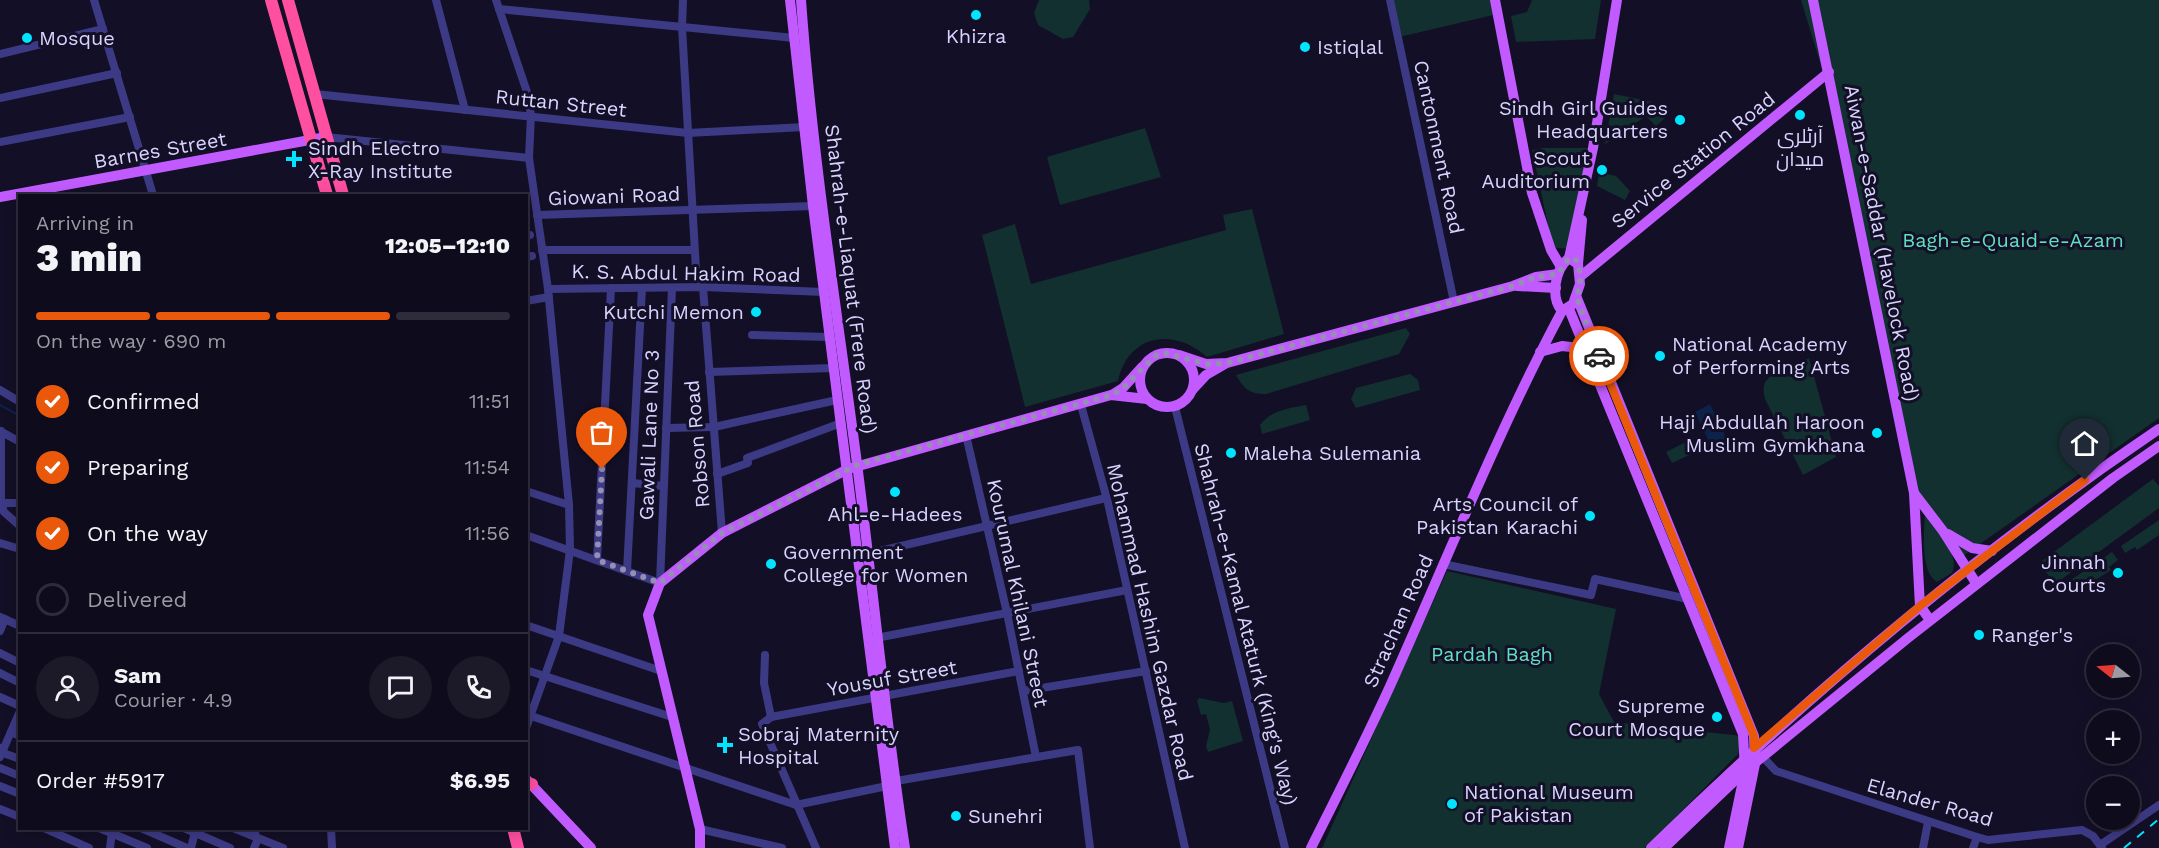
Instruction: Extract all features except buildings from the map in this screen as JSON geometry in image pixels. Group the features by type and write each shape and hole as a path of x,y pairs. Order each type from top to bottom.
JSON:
{"highway":[{"path":"271,0 327,194"},
{"path":"288,0 343,194"},
{"path":"514,830 518,848"}],"main road":[{"name":"Shahrah-e-Liaquat (Frere Road)","path":"790,0 837,400 852,467 867,554 876,638 879,697"},
{"name":"Shahrah-e-Liaquat (Frere Road)","path":"801,0 818,179 879,697 891,783 905,848"},
{"path":"1495,0 1532,193 1559,271 1556,288 1557,300 1566,310 1588,349 1743,734 1745,756 1754,764"},
{"path":"1617,0 1593,148 1582,198 1574,261 1581,276 1577,298 1754,736 1754,764 1737,848"},
{"name":"Aiwan-e-Saddar (Havelock Road)","path":"1813,0 1914,493 1920,606"},
{"name":"Service Station Road","path":"1581,276 1829,72"},
{"name":"Barnes Street","path":"0,197 147,172 326,136"},
{"path":"722,533 852,467 1112,395 1123,388 1145,364 1155,356 1164,353 1179,355 1206,364 1227,363 1513,286 1559,271 1574,261"},
{"path":"1513,286 1556,288"},
{"name":"Strachan Road","path":"1311,848 1391,684 1540,352 1566,310 1577,298"},
{"path":"1540,352 1569,346 1588,349"},
{"path":"1179,355 1191,367 1193,389"},
{"path":"1145,364 1140,379 1140,388 1147,399 1154,405 1174,407 1189,398 1193,389 1206,375 1227,363"},
{"path":"1112,395 1147,399"},
{"path":"1651,848 1745,756 1920,606 2104,466 2159,429"},
{"path":"1664,848 1754,764 1930,620 2113,477 2159,446"},
{"name":"Aiwan-e-Saddar (Havelock Road)","path":"1914,493 1943,531 1976,583"},
{"path":"1943,531 1972,548 1992,551"},
{"name":"Robson Road","path":"660,583 722,533"},
{"path":"660,583 648,615 700,829 700,848"},
{"path":"1920,606 1930,620"},
{"path":"1729,848 1754,764"},
{"path":"528,783 591,848"},
{"name":"Shahrah-e-Liaquat (Frere Road)","path":"891,783 895,848"}],"street":[{"path":"94,0 153,194"},
{"path":"436,0 465,110"},
{"name":"Robson Road","path":"683,0 682,27 694,249 709,372 722,533"},
{"name":"Cantonment Road","path":"1390,0 1455,302"},
{"path":"528,723 559,636 570,550 569,506 549,293 543,250 533,210 529,158 531,115 498,4 682,27 794,38"},
{"path":"0,54 103,29"},
{"path":"0,98 117,73"},
{"name":"Ruttan Street","path":"315,94 688,133 804,127"},
{"path":"0,142 130,117"},
{"path":"326,136 529,158"},
{"name":"Giowani Road","path":"533,210 692,210 813,206"},
{"path":"543,250 694,249"},
{"name":"K. S. Abdul Hakim Road","path":"528,300 549,293 611,288 700,287 824,292"},
{"path":"597,560 611,288"},
{"path":"627,571 642,288"},
{"name":"Gawali Lane No 3","path":"660,583 672,288"},
{"path":"752,335 829,337"},
{"path":"709,372 833,368"},
{"path":"0,390 18,399"},
{"path":"666,428 714,427 837,400"},
{"name":"Mohammad Hashim Gazdar Road","path":"1082,405 1106,498 1185,848"},
{"name":"Shahrah-e-Kamal Ataturk (King's Way)","path":"1174,407 1285,848"},
{"path":"717,474 748,463 747,458 841,423"},
{"path":"18,441 0,431 1,503 4,512 18,523"},
{"name":"Kourumal Khilani Street","path":"966,435 1007,613 1036,758"},
{"path":"632,483 664,486"},
{"path":"528,492 569,506"},
{"path":"867,554 1106,498"},
{"path":"1,503 18,503"},
{"path":"528,536 660,583"},
{"path":"0,543 18,548"},
{"path":"1443,564 1591,595 1595,579 1688,599"},
{"path":"876,638 1127,590"},
{"path":"0,631 3,618 18,625"},
{"path":"528,626 661,671"},
{"path":"0,653 18,662"},
{"path":"765,655 764,683 771,717 762,724 816,848"},
{"path":"528,671 672,717"},
{"name":"Yousuf Street","path":"771,717 1018,671"},
{"path":"1023,691 1146,671"},
{"path":"0,673 18,682"},
{"path":"0,697 18,708"},
{"path":"18,714 1,752 18,758"},
{"path":"531,716 796,805 891,783 1078,750 1090,848"},
{"path":"11,732 18,735"},
{"name":"Elander Road","path":"1754,764 1988,840 2082,830 2093,836 2101,847"},
{"path":"0,768 18,775"},
{"path":"0,786 18,793"},
{"path":"2101,847 2159,805"},
{"path":"0,809 18,816"},
{"path":"1923,848 1929,822"},
{"path":"700,829 782,848"},
{"path":"48,830 89,848"},
{"path":"146,830 189,848 196,830 230,848"},
{"path":"331,830 333,848"},
{"path":"110,848 112,831 147,848"},
{"path":"254,848 255,832 283,848"},
{"path":"1973,848 1977,837"}],"green space":[{"path":"1039,0 1089,0 1090,9 1073,37 1063,39 1038,25 1034,13"},
{"path":"1390,0 1499,0 1502,13 1399,37"},
{"path":"1532,0 1601,0 1595,39 1516,42 1511,16 1527,12"},
{"name":"Bagh-e-Quaid-e-Azam","path":"1801,0 2159,0 2159,418 1960,558 1914,493 1839,125"},
{"path":"1614,94 1653,102 1665,118 1656,126 1646,116 1605,144"},
{"path":"1145,128 1161,177 1060,205 1047,157"},
{"path":"1593,148 1576,249 1553,248 1532,150"},
{"path":"1599,172 1616,176 1630,191 1625,200 1597,186"},
{"path":"1252,209 1284,334 1207,357 1181,341 1154,340 1131,353 1123,365 1118,381 1025,407 982,235 1015,224 1031,284 1226,230 1223,215"},
{"path":"1406,328 1410,334 1399,354 1266,394 1248,390 1236,375"},
{"path":"1809,358 1836,457 1803,475 1765,399 1764,387 1766,381 1774,374"},
{"path":"1410,374 1418,380 1420,390 1356,408 1351,399 1356,388"},
{"path":"1306,405 1310,420 1262,434 1260,425 1270,416 1281,410"},
{"path":"1692,439 1698,451 1672,463 1666,452"},
{"path":"2153,479 2159,486 2159,508 2055,584 2039,563"},
{"path":"1925,514 1946,542 1953,558 1952,573 1937,582 1928,570 1925,561"},
{"path":"2159,520 2159,535 2137,550 2135,547 2125,553 2121,546"},
{"path":"2112,552 2118,560 2109,567 2111,570 2078,591 2075,587 2063,595 2062,586"},
{"name":"Pardah Bagh","path":"1447,571 1616,609 1599,694 1614,722 1742,736 1738,754 1645,848 1322,848"},
{"path":"1199,698 1224,703 1232,701 1243,741 1208,752 1206,746 1210,730 1206,714 1201,715 1197,701"}],"water":[{"path":"1710,404 1728,442 1713,450 1695,412"}],"waterway":[{"path":"0,405 18,415"}],"railway":[{"path":"2124,848 2159,819"}],"way so far":[{"path":"602,469 597,560 660,583 722,533 857,465 1112,395 1123,388 1155,356 1164,353 1206,364 1227,363 1513,286 1536,277 1558,274 1565,261 1573,258 1578,264 1581,276 1577,298 1599,356"}],"place":[{"name":"Khizra","path":"976,15"},
{"name":"Mosque","path":"27,38"},
{"name":"Istiqlal","path":"1305,47"},
{"name":"آرٹلری میدان","path":"1800,115"},
{"name":"Sindh Girl Guides Headquarters","path":"1680,120"},
{"name":"Sindh Electro X-Ray Institute","path":"294,159"},
{"name":"Scout Auditorium","path":"1602,170"},
{"name":"Kutchi Memon","path":"756,312"},
{"name":"National Academy of Performing Arts","path":"1660,356"},
{"name":"Haji Abdullah Haroon Muslim Gymkhana","path":"1877,433"},
{"name":"Maleha Sulemania","path":"1231,453"},
{"name":"Ahl-e-Hadees","path":"895,492"},
{"name":"Arts Council of Pakistan Karachi","path":"1590,516"},
{"name":"Government College for Women","path":"771,564"},
{"name":"Jinnah Courts","path":"2118,573"},
{"name":"Ranger's","path":"1979,635"},
{"name":"Supreme Court Mosque","path":"1717,717"},
{"name":"Sobraj Maternity Hospital","path":"725,745"},
{"name":"National Museum of Pakistan","path":"1452,804"},
{"name":"Sunehri","path":"956,816"}],"route":[{"path":"1599,356 1754,736 1754,748 1920,606 2085,480"}]}
